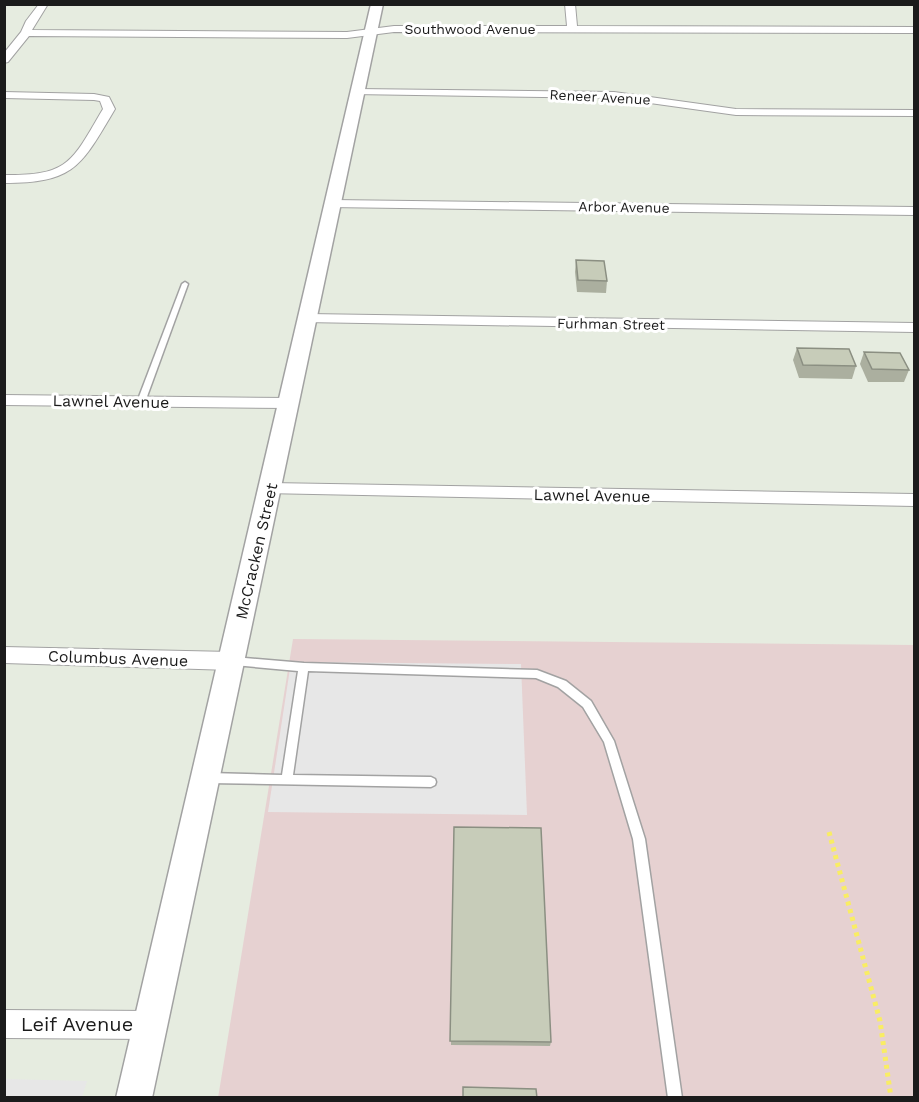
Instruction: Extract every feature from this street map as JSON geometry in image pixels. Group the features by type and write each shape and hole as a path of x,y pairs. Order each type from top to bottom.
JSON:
{"street":[{"path":"4,60 26,33 31,21 44,4"},
{"name":"McCracken Street","path":"134,1098 377,4"},
{"path":"570,4 572,29"},
{"name":"Southwood Avenue","path":"26,33 347,35 394,29 915,30"},
{"name":"Reneer Avenue","path":"357,92 614,95 736,112 915,113"},
{"path":"4,95 94,97 105,99 109,109 77,161 65,172 43,178 4,179"},
{"name":"Arbor Avenue","path":"333,204 915,211"},
{"name":"Furhman Street","path":"308,319 915,328"},
{"name":"Lawnel Avenue","path":"4,400 289,403"},
{"name":"Lawnel Avenue","path":"270,489 915,500"},
{"name":"Columbus Avenue","path":"4,655 231,661"},
{"name":"Leif Avenue","path":"4,1024 150,1025"}],"lane":[{"path":"141,402 185,284"},
{"path":"231,661 304,667 537,674 562,684 587,704 609,741 639,839 675,1098"},
{"path":"287,779 304,667"},
{"path":"204,778 431,782"}],"path":[{"path":"829,832 880,1021 891,1098"}],"shaded area":[{"path":"293,639 914,645 914,1097 218,1098"},
{"path":"291,662 521,664 527,815 268,812"},
{"path":"5,1079 87,1081 82,1097 5,1098"}],"building":[{"path":"576,260 604,261 607,281 578,280"},
{"path":"797,348 849,349 856,366 803,365"},
{"path":"864,352 900,353 909,370 872,369"},
{"path":"454,827 541,828 551,1042 450,1041"},
{"path":"463,1087 536,1089 537,1098 463,1098"}]}
